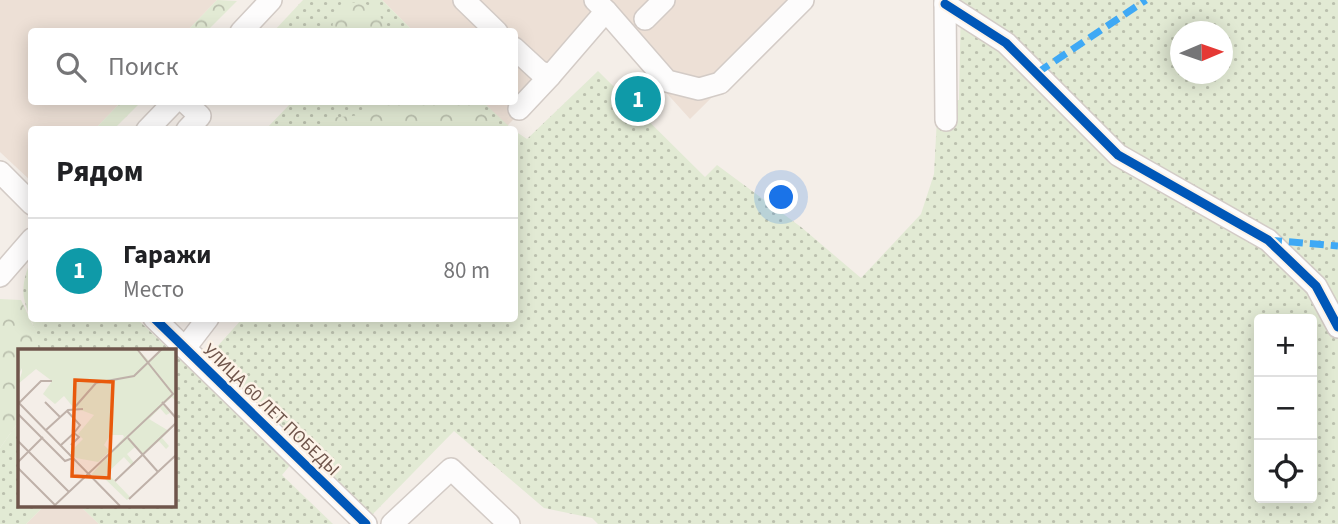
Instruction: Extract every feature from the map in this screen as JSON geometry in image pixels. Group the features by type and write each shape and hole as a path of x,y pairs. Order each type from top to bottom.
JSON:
{"street":[{"path":"464,0 493,28"},
{"path":"646,19 664,0"},
{"path":"519,109 550,76 600,5 667,81 699,89 720,83 803,0"},
{"path":"945,2 946,120"},
{"path":"945,2 1006,43 1118,155 1268,240 1316,286 1338,327"},
{"path":"244,28 262,3"},
{"path":"518,52 539,71 550,76"},
{"path":"151,126 170,105"},
{"path":"188,105 200,116 191,126"},
{"path":"0,172 28,200"},
{"path":"0,276 28,244"},
{"name":"УЛИЦА 60 ЛЕТ ПОБЕДЫ","path":"158,322 366,524"},
{"path":"185,348 205,322"},
{"path":"392,524 451,468 509,524"}],"shaded area":[{"path":"0,0 217,0 190,28 28,28 28,105 118,105 98,126 28,126 28,178 0,152"},
{"path":"382,0 810,0 690,119 605,25 507,126 486,105 518,105 518,28 410,28"},
{"path":"44,506 80,506 99,524 26,524"}],"green space":[{"path":"217,0 237,1 210,28 190,28"},
{"path":"303,0 382,0 410,28 277,28"},
{"path":"961,0 1338,0 1338,524 598,524 592,518 544,508 454,431 369,518 206,359 239,322 518,322 518,133 527,139 598,71 705,177 717,165 801,227 861,278 921,214 934,174 938,99 959,100"},
{"path":"343,2 363,3 377,9 386,28 332,28 334,12"},
{"path":"118,105 138,105 117,126 98,126"},
{"path":"289,105 486,105 509,126 269,126"},
{"path":"368,105 472,105 480,108 493,126 321,126 329,118 362,115"},
{"path":"28,269 28,311 24,298"},
{"path":"0,299 21,300 28,315 28,322 31,322 38,336 38,349 18,349 18,422 0,448"},
{"path":"32,322 140,322 169,349 38,349"},
{"path":"175,355 292,463 282,475 333,524 99,524 80,506 175,506"},
{"path":"18,422 18,506 44,506 26,524 0,524 0,448"}],"marked path":[{"path":"1037,73 1146,0"},
{"path":"1268,240 1338,246"}],"cycle path":[{"path":"945,4 1006,43 1118,155 1268,240 1316,286 1338,327"},
{"path":"158,322 366,524"}],"place":[{"name":"Гаражи","path":"638,99"}]}
